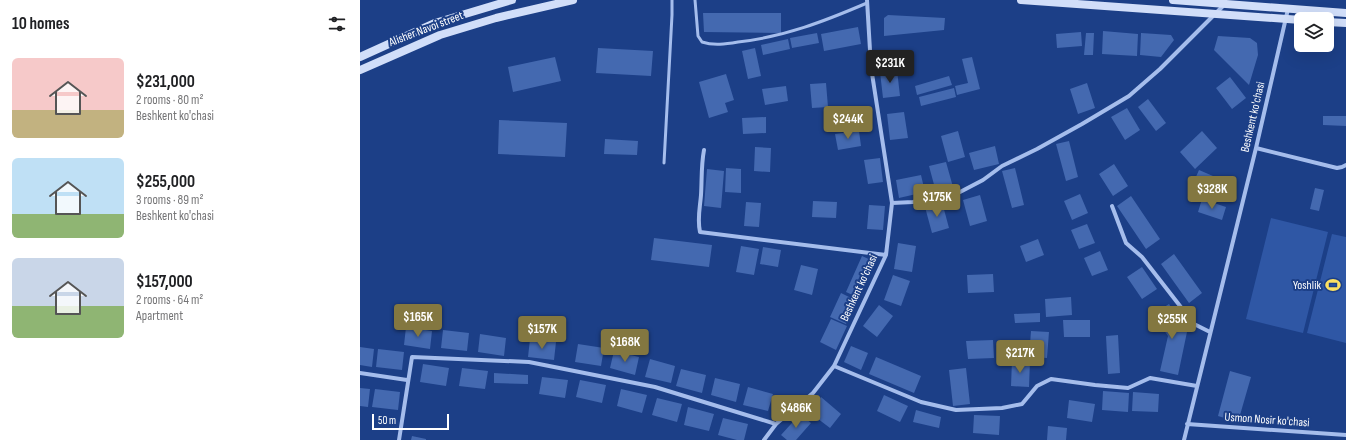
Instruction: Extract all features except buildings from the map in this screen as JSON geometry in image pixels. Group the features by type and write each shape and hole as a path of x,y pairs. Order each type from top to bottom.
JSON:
{"main road":[{"name":"Alisher Navoi street","path":"360,57 435,23 512,0"},
{"name":"Alisher Navoi street","path":"360,70 447,33 496,18 573,0"},
{"path":"1021,0 1121,4 1216,14 1294,20"},
{"path":"1173,0 1346,13"},
{"path":"1334,23 1346,24"}],"street":[{"name":"Beshkent ko'chasi","path":"764,440 776,424 813,393 834,366 886,255 892,203 871,67 867,1"},
{"path":"892,203 913,202 960,192 983,180 1002,166 1037,149 1129,96 1160,69 1225,4"},
{"name":"Beshkent ko'chasi","path":"1184,440 1256,148 1288,9"},
{"path":"1256,148 1337,168 1346,165"},
{"path":"704,150 701,166 701,194 697,222 700,232 886,255"},
{"path":"1112,206 1126,243 1142,257 1194,324 1210,332"},
{"path":"399,440 407,380 412,356 529,362 655,387 776,424"},
{"path":"834,366 921,402 956,410 1002,408 1022,404 1038,386 1051,378 1095,385 1128,388 1150,378 1197,386"},
{"path":"360,373 407,380"},
{"name":"Usmon Nosir ko'chasi","path":"1187,424 1346,435"}],"lane":[{"path":"664,163 672,0"},
{"path":"695,0 698,36 702,42 720,44 751,41 790,33 826,20 867,1"}],"shaded area":[{"path":"1271,218 1328,232 1303,333 1246,319"},
{"name":"Yoshlik","path":"1332,234 1346,237 1346,343 1307,333"}],"place":[{"name":"Yoshlik","path":"1333,285"}]}
